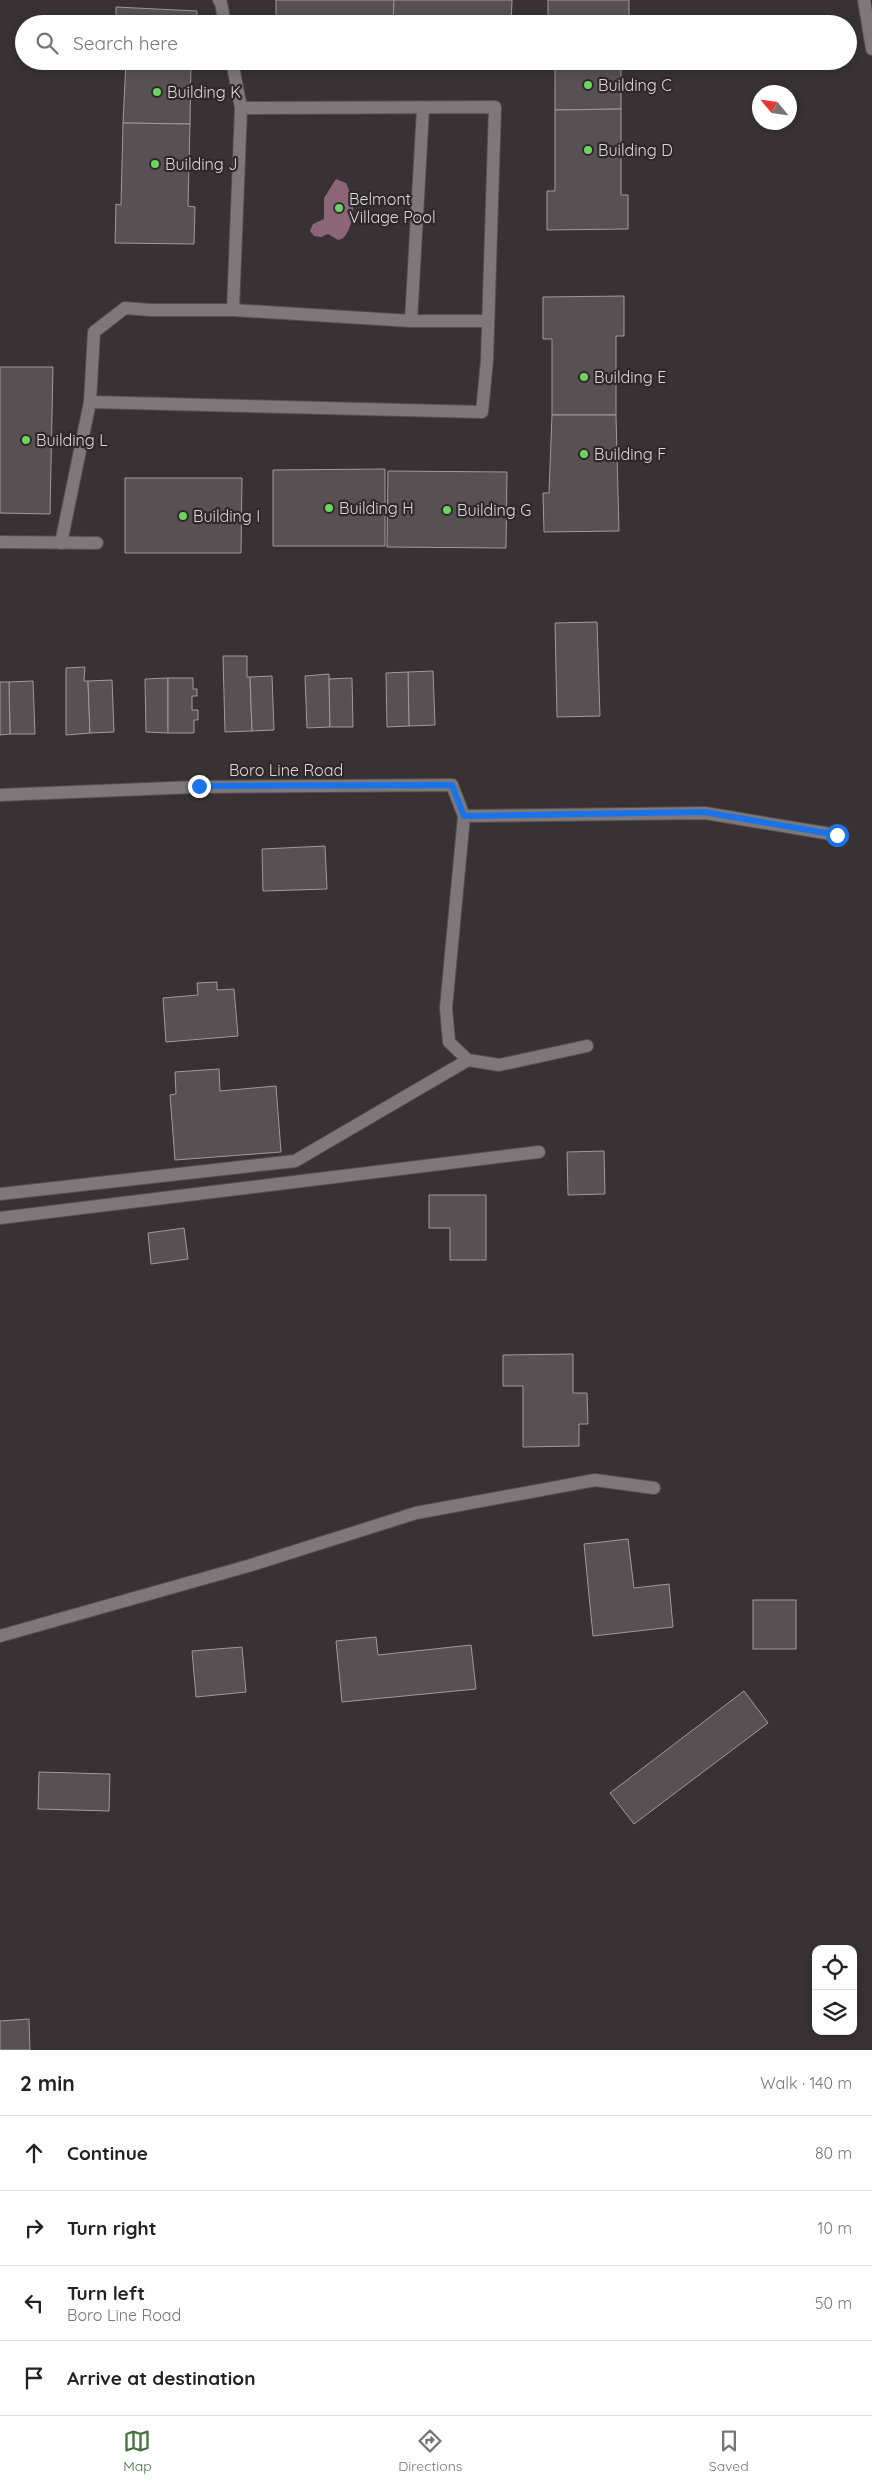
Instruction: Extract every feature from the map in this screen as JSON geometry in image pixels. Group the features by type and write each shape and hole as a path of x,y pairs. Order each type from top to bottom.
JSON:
{"street":[{"path":"219,0 223,15"},
{"path":"864,0 872,49"},
{"path":"233,310 241,108 234,70"},
{"path":"90,402 482,412 488,321 495,107 423,109 241,108"},
{"path":"411,322 423,109"},
{"path":"61,543 90,402 94,332 125,308 150,310 233,310 411,322 488,321"},
{"path":"0,542 96,543"},
{"name":"Boro Line Road","path":"0,795 195,786 452,785 464,816"},
{"path":"587,1046 499,1065 468,1060 449,1042 446,1008 464,816 704,812 837,835"},
{"path":"0,1194 294,1161 468,1060"},
{"path":"0,1218 539,1152"},
{"path":"0,1636 248,1566 416,1513 594,1480 654,1488"}],"shaded area":[{"name":"Belmont Village Pool","path":"336,179 346,183 351,195 353,217 349,229 342,239 338,240 328,234 321,237 314,236 310,231 313,224 324,219 324,198"}],"building":[{"path":"276,0 394,0 393,15 276,15"},
{"path":"394,0 512,0 511,15 393,15"},
{"path":"548,0 629,0 629,15 548,15"},
{"path":"116,7 197,11 197,15 116,15"},
{"name":"Building K","path":"126,70 191,70 190,124 123,123"},
{"name":"Building C","path":"555,70 621,70 621,109 555,110"},
{"name":"Building D","path":"621,109 621,195 628,195 628,229 547,230 547,191 555,191 555,110"},
{"name":"Building J","path":"123,123 190,124 188,206 195,207 194,244 115,243 116,204 121,205"},
{"name":"Building E","path":"624,296 624,336 616,336 616,415 552,415 552,339 543,339 543,297"},
{"name":"Building L","path":"0,367 53,367 50,514 0,513"},
{"name":"Building F","path":"552,415 616,415 619,531 544,532 543,493 549,493"},
{"name":"Building H","path":"385,469 385,546 273,546 273,470"},
{"name":"Building G","path":"388,471 507,472 506,548 387,547"},
{"name":"Building I","path":"125,478 242,478 241,553 125,553"},
{"path":"597,622 600,716 557,717 555,623"},
{"path":"223,656 247,656 247,677 250,677 252,731 225,732"},
{"path":"85,667 84,681 88,681 90,733 66,735 66,668"},
{"path":"433,671 435,725 409,726 408,672"},
{"path":"408,672 409,726 387,727 386,673"},
{"path":"329,674 330,727 307,728 305,676"},
{"path":"272,676 274,730 252,731 250,677"},
{"path":"168,678 168,733 146,732 145,679"},
{"path":"168,678 193,678 193,689 197,689 197,696 192,696 192,710 198,710 198,720 194,720 194,733 168,733"},
{"path":"352,678 353,727 330,727 329,679"},
{"path":"112,680 114,732 90,733 88,681"},
{"path":"33,681 35,734 10,734 9,682"},
{"path":"0,682 9,682 10,734 0,735"},
{"path":"325,846 327,889 263,891 262,849"},
{"path":"217,982 217,990 234,989 238,1036 166,1042 163,998 198,995 197,983"},
{"path":"219,1069 220,1091 276,1086 281,1152 175,1160 170,1095 176,1094 175,1072"},
{"path":"604,1151 605,1194 568,1195 567,1152"},
{"path":"429,1195 486,1195 486,1260 450,1260 450,1228 429,1228"},
{"path":"184,1228 188,1259 151,1264 148,1233"},
{"path":"573,1354 573,1393 587,1393 588,1424 579,1424 579,1446 523,1447 523,1386 503,1386 503,1355"},
{"path":"628,1539 634,1588 669,1584 673,1627 593,1636 584,1544"},
{"path":"753,1600 796,1600 796,1649 753,1649"},
{"path":"376,1637 378,1655 471,1645 476,1689 342,1702 336,1641"},
{"path":"242,1647 246,1692 196,1697 192,1651"},
{"path":"744,1691 768,1723 634,1824 610,1793"},
{"path":"39,1772 110,1774 109,1811 38,1809"},
{"path":"29,2019 30,2050 0,2050 0,2021"}],"place":[{"name":"Building C","path":"588,85"},
{"name":"Building K","path":"157,92"},
{"name":"Building D","path":"588,150"},
{"name":"Building J","path":"155,164"},
{"name":"Belmont Village Pool","path":"339,208"},
{"name":"Building E","path":"584,377"},
{"name":"Building L","path":"26,440"},
{"name":"Building F","path":"584,454"},
{"name":"Building H","path":"329,508"},
{"name":"Building G","path":"447,510"},
{"name":"Building I","path":"183,516"}],"route":[{"path":"199,786 452,785 464,816 704,812 837,835"}]}
